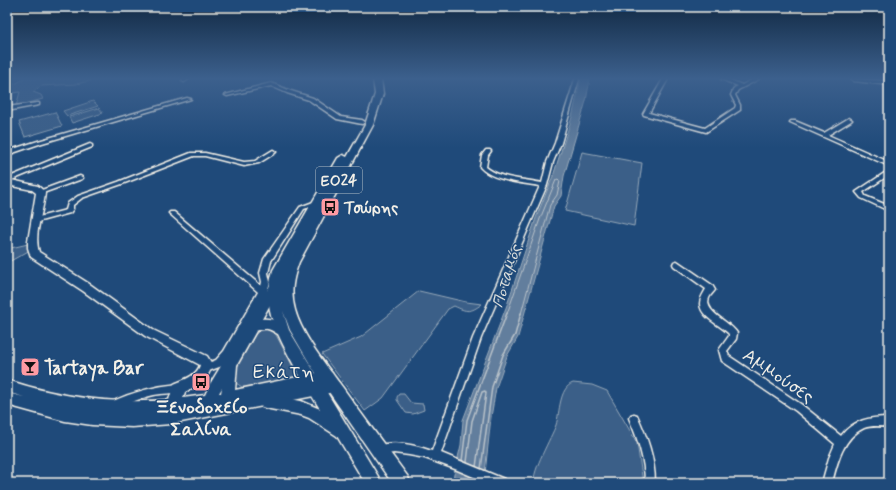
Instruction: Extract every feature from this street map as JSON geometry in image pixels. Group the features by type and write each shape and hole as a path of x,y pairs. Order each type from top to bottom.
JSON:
{"main road":[{"name":"ΕΟ24","path":"368,102 362,122 269,289 283,331 374,483"},
{"name":"ΕΟ24","path":"376,102 369,125 298,252 290,270 287,282 287,302 292,319 331,382 402,483"},
{"path":"7,181 35,188 41,192 32,249 36,254 88,288 149,333 203,360 206,364 206,368 200,376 179,388 173,412"},
{"path":"208,406 213,388 232,362 269,289"},
{"path":"250,328 264,323 273,324 283,331"},
{"path":"228,402 228,384 232,362"},
{"path":"7,399 51,412 92,419 132,421 331,382"},
{"path":"265,401 314,385"},
{"path":"7,386 64,402 107,408 146,408 173,412"},
{"path":"228,402 265,401 308,411 343,432"}],"street":[{"path":"7,153 179,102"},
{"path":"315,102 339,118 362,122"},
{"path":"435,457 477,338 544,185 570,102"},
{"path":"653,102 646,114 707,130 738,109 736,102"},
{"path":"7,108 36,104"},
{"path":"823,134 849,120"},
{"path":"823,134 837,121"},
{"path":"793,122 889,164"},
{"path":"7,181 90,146"},
{"path":"488,151 484,155 483,167 485,170 494,174 544,185"},
{"path":"37,220 68,212 70,209 70,204 80,197 194,154 204,154 248,165 259,162 273,152"},
{"path":"889,172 859,192 863,197 889,209"},
{"path":"41,192 80,178"},
{"path":"269,289 266,286 265,267 267,262 302,208 316,203"},
{"path":"172,213 269,289"},
{"name":"Αμμούσες","path":"677,264 709,287 711,290 705,298 705,307 733,333 733,337 723,350 723,355 725,358 799,408 841,442"},
{"path":"206,368 219,363 228,354 269,289"},
{"path":"107,408 142,393 179,388"},
{"path":"634,418 649,459 650,483"},
{"path":"827,483 832,460 841,442 856,426 868,422 889,422"},
{"path":"379,450 401,448 418,451 497,482"}],"shaded area":[{"path":"17,102 32,102 16,106"},
{"path":"90,102 94,102 98,106 67,116 63,111"},
{"path":"99,108 103,113 72,123 69,117"},
{"path":"55,112 62,126 25,137 19,122"},
{"path":"582,152 642,163 634,226 565,211"},
{"path":"28,244 32,249 7,263 7,249"},
{"path":"419,291 466,302 482,304 468,311 454,306 448,309 383,398 365,411 322,354 361,337"},
{"path":"261,329 270,330 275,333 299,378 248,388 242,387 236,383 235,371 255,335"},
{"path":"573,383 592,385 607,391 637,443 643,483 534,483 534,478 539,463 556,425 563,395 568,386"},
{"path":"399,394 404,394 411,403 423,404 424,410 413,414 406,413 397,400"}],"water":[{"path":"576,102 586,102 564,176 561,196 554,206 518,337 507,356 496,388 491,417 484,483 452,483 461,445 463,420 507,305 536,218 553,176"}],"place":[{"name":"Τσώρης","path":"330,207"},
{"name":"Tartaya Bar","path":"30,367"},
{"name":"Ξενοδοχείο Σαλίνα","path":"201,382"}],"district":[{"name":"Εκάτη","path":"284,371"}],"water label":[{"name":"Ποταμός","path":"506,276"}]}
